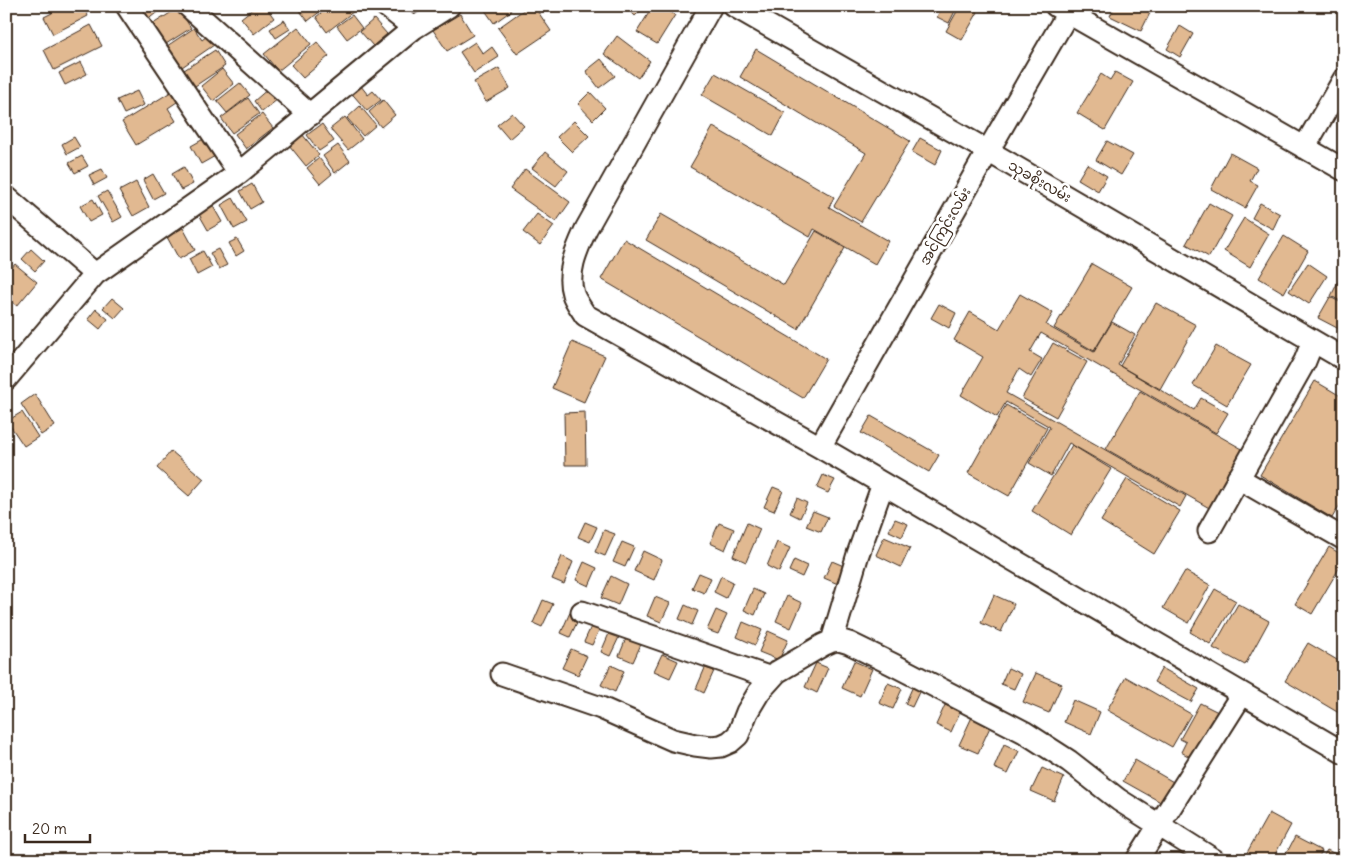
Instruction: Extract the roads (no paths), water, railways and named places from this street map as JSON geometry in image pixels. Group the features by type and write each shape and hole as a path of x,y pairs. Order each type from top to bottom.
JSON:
{"street":[{"path":"127,6 239,174"},
{"path":"188,6 310,115"},
{"path":"386,6 414,28"},
{"path":"6,379 95,274 239,174 414,28 449,6"},
{"path":"711,6 586,229 574,256 570,280 574,296 585,315 883,484 1344,753"},
{"name":"သုခစိုးလမ်း","path":"734,6 988,150 1344,359"},
{"path":"1065,9 1344,170"},
{"name":"အင်ကြင်းလမ်း","path":"820,448 1065,9"},
{"path":"1304,148 1344,79"},
{"path":"6,197 95,274"},
{"path":"1208,531 1305,361 1313,341"},
{"path":"1238,478 1344,539"},
{"path":"832,641 858,554 883,484"},
{"path":"582,612 771,678"},
{"path":"502,674 601,708 673,740 694,745 721,746 730,742 738,735 759,692 777,672 823,645 839,640 849,643 1024,732 1069,761 1119,800 1214,860"},
{"path":"1136,860 1242,694"}]}
